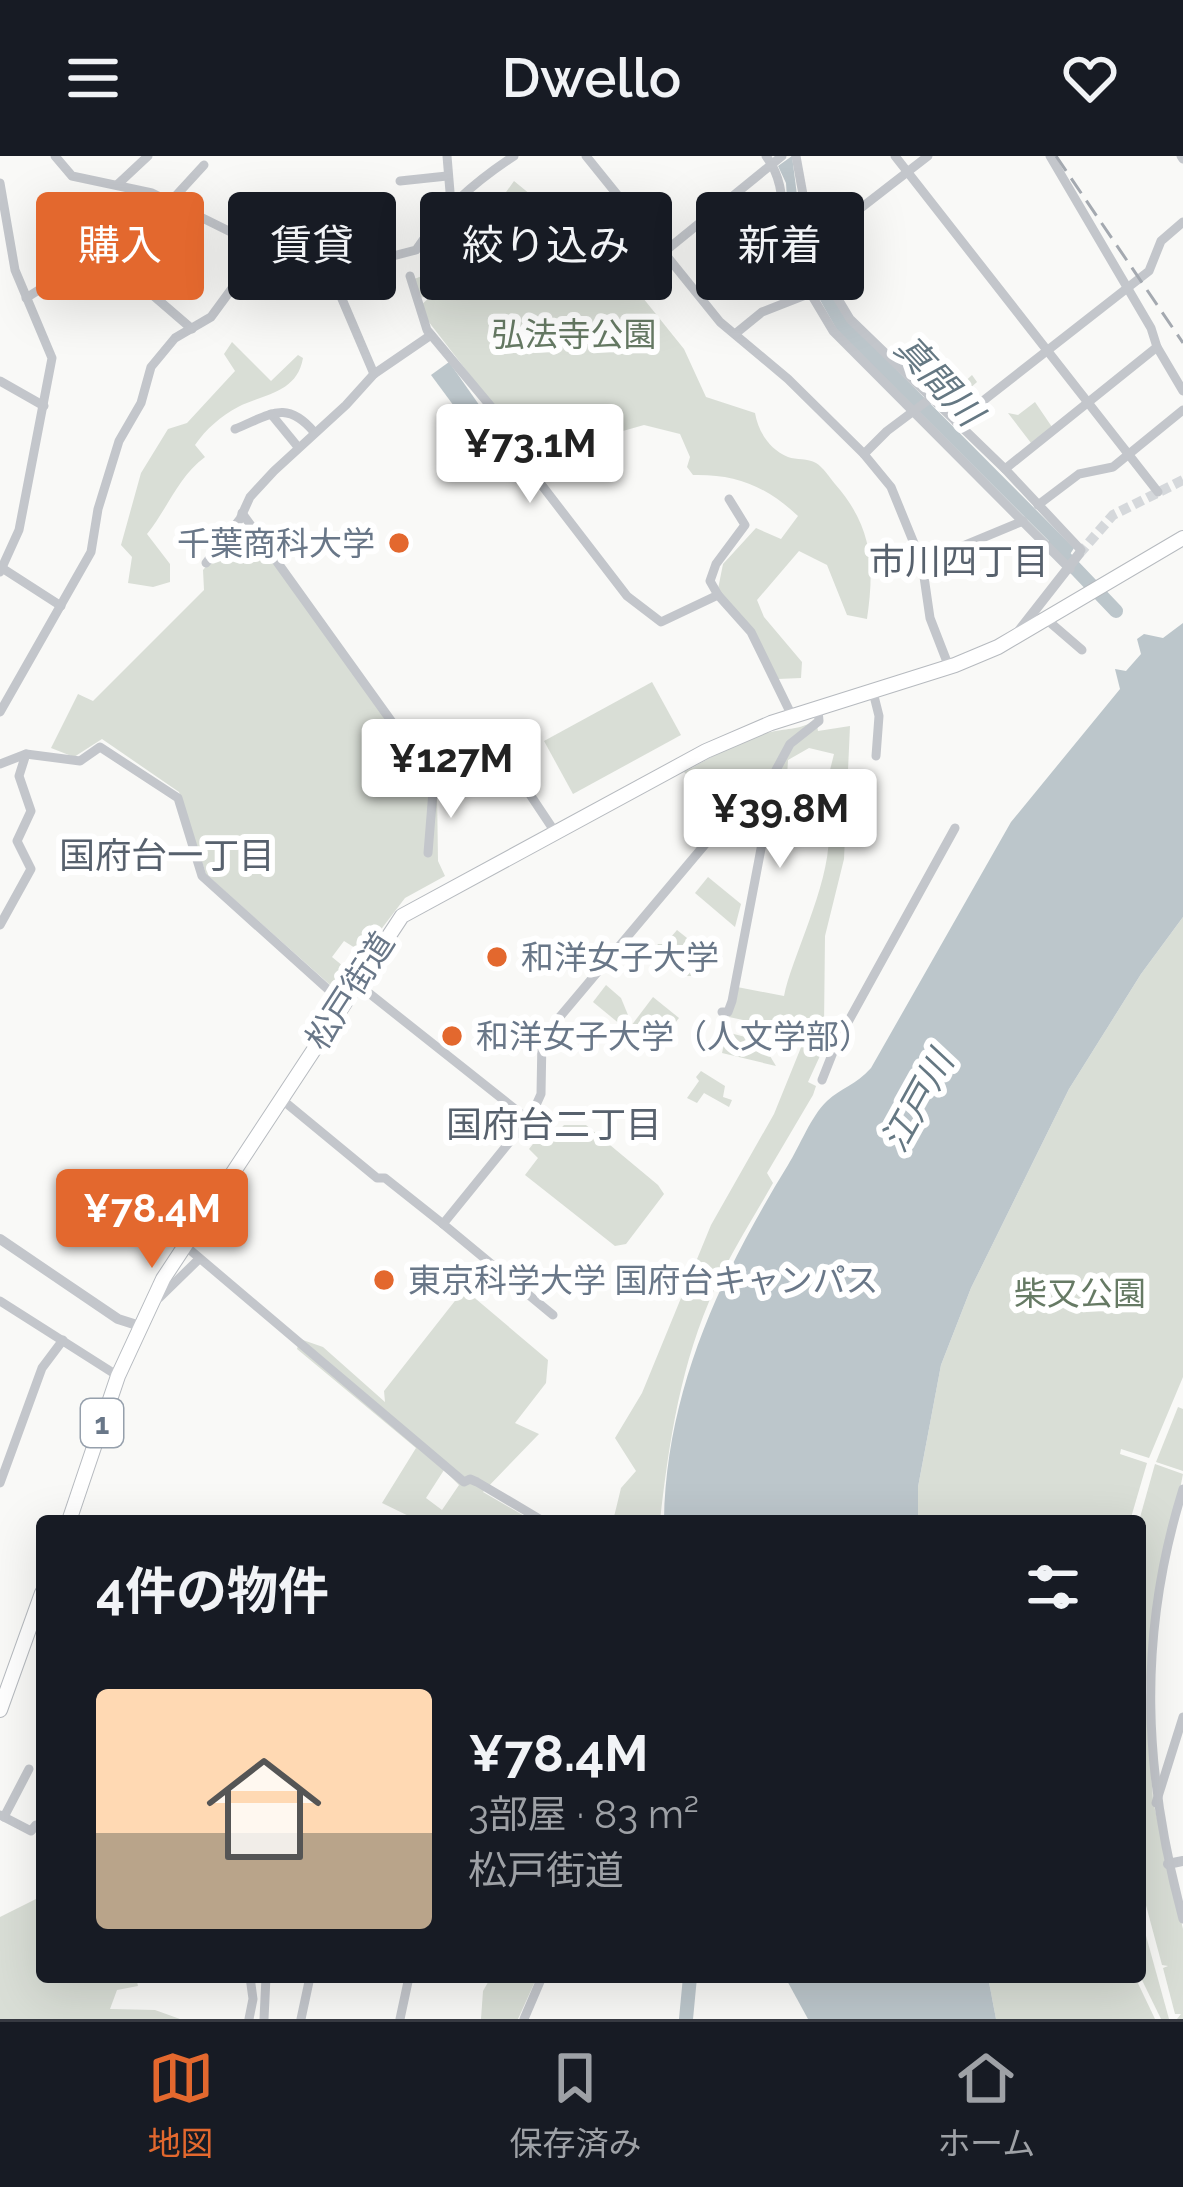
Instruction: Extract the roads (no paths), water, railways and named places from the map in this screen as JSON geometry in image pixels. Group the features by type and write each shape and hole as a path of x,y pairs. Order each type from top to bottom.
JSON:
{"main road":[{"name":"松戸街道","path":"71,1515 118,1376 183,1244 402,916 706,751 949,667 1012,639 1183,538"},
{"path":"0,1710 36,1610"}],"street":[{"path":"55,156 72,176 143,192"},
{"path":"118,184 148,156"},
{"path":"447,156 449,192"},
{"path":"467,192 514,156"},
{"path":"586,156 615,192"},
{"path":"672,242 770,160 782,156"},
{"path":"796,156 801,192"},
{"path":"895,156 1158,492"},
{"path":"864,206 928,156"},
{"path":"1050,156 1183,391"},
{"path":"770,160 782,192"},
{"path":"179,192 204,165"},
{"path":"400,181 447,176"},
{"path":"0,183 15,270 52,358 19,530 1,570 61,606"},
{"path":"956,422 1149,271 1161,242 1183,222"},
{"path":"396,257 409,254 420,241"},
{"path":"672,260 735,334 864,454 891,487 922,563 930,618 949,667"},
{"path":"410,276 431,335 508,428 537,478 626,596 665,622 718,596"},
{"path":"26,298 36,292"},
{"path":"0,712 91,552 98,509 119,441 141,403 151,368 176,338 211,317 228,292"},
{"path":"158,300 192,329"},
{"path":"342,300 374,374"},
{"path":"735,334 762,312 793,300"},
{"path":"812,300 833,331 1070,568"},
{"path":"839,300 850,319 1005,469 1080,552 1012,639"},
{"path":"206,563 250,497 298,447 374,374 431,335"},
{"path":"1005,469 1156,347"},
{"path":"0,381 44,406"},
{"path":"864,454 931,398"},
{"path":"1039,505 1079,474 1113,467 1183,410"},
{"path":"235,429 289,411 300,415 314,432"},
{"path":"271,414 298,447"},
{"path":"729,499 745,525 716,564 710,581 751,632 793,718"},
{"path":"242,513 434,779 428,853"},
{"path":"922,563 1023,521"},
{"path":"1052,592 1052,616 1082,650"},
{"path":"873,692 879,716 876,756"},
{"path":"722,1012 728,1012 732,1001 776,770 783,752 819,721 818,710"},
{"path":"434,779 441,779 495,742 555,832"},
{"path":"0,764 26,754 80,760 100,747 178,798 202,876 342,1002"},
{"path":"0,926 31,869 17,841 32,811 19,776 26,754"},
{"path":"525,1117 532,1114 542,1094 542,1038 723,823 733,820 763,841"},
{"path":"822,1081 837,1042 955,828"},
{"path":"355,982 525,1117"},
{"path":"280,1098 554,1315"},
{"path":"443,1224 525,1123 525,1117"},
{"path":"0,1239 118,1319 141,1322 172,1282 198,1260"},
{"path":"183,1244 464,1482 477,1482 533,1515"},
{"path":"0,1301 118,1376"},
{"path":"0,1483 42,1368 63,1340"},
{"path":"1183,1489 1166,1552 1152,1642 1149,1720 1156,1803 1183,1919"},
{"path":"1156,1803 1183,1717"},
{"path":"29,1768 2,1816 31,1831 36,1825"},
{"path":"1168,1864 1183,1862"},
{"path":"249,2019 251,1983"},
{"path":"265,2019 266,1983"},
{"path":"301,2019 309,1983"},
{"path":"400,2019 409,1983"},
{"path":"524,2019 539,1983"}],"water":[{"path":"792,156 797,192 787,192 778,166"},
{"path":"820,300 835,300 847,320 1074,548 1067,559 837,330"},
{"path":"449,362 482,409 465,421 431,375"},
{"name":"江戸川","path":"1183,623 1183,917 1069,1089 971,1288 941,1365 918,1487 918,1515 664,1515 675,1425 702,1335 741,1248 811,1123 827,1101 871,1068 1011,822 1120,689 1115,669 1126,671 1141,654 1137,639 1144,634 1163,638"},
{"path":"788,1983 989,1983 996,2019 808,2019"}],"waterway":[{"name":"真間川","path":"1054,546 1116,611"},
{"path":"686,2019 689,1983"}],"tunnel":[{"path":"1079,554 1113,515 1183,480"}],"railway":[{"path":"1056,156 1183,343"}],"place":[{"name":"千葉商科大学","path":"399,543"},
{"name":"和洋女子大学","path":"497,957"},
{"name":"和洋女子大学（人文学部）","path":"452,1036"},
{"name":"東京科学大学 国府台キャンパス","path":"384,1280"}],"district":[{"name":"市川四丁目","path":"959,561"},
{"name":"国府台一丁目","path":"167,855"},
{"name":"国府台二丁目","path":"554,1124"}],"park label":[{"name":"弘法寺公園","path":"574,334"},
{"name":"柴又公園","path":"1080,1293"}]}
